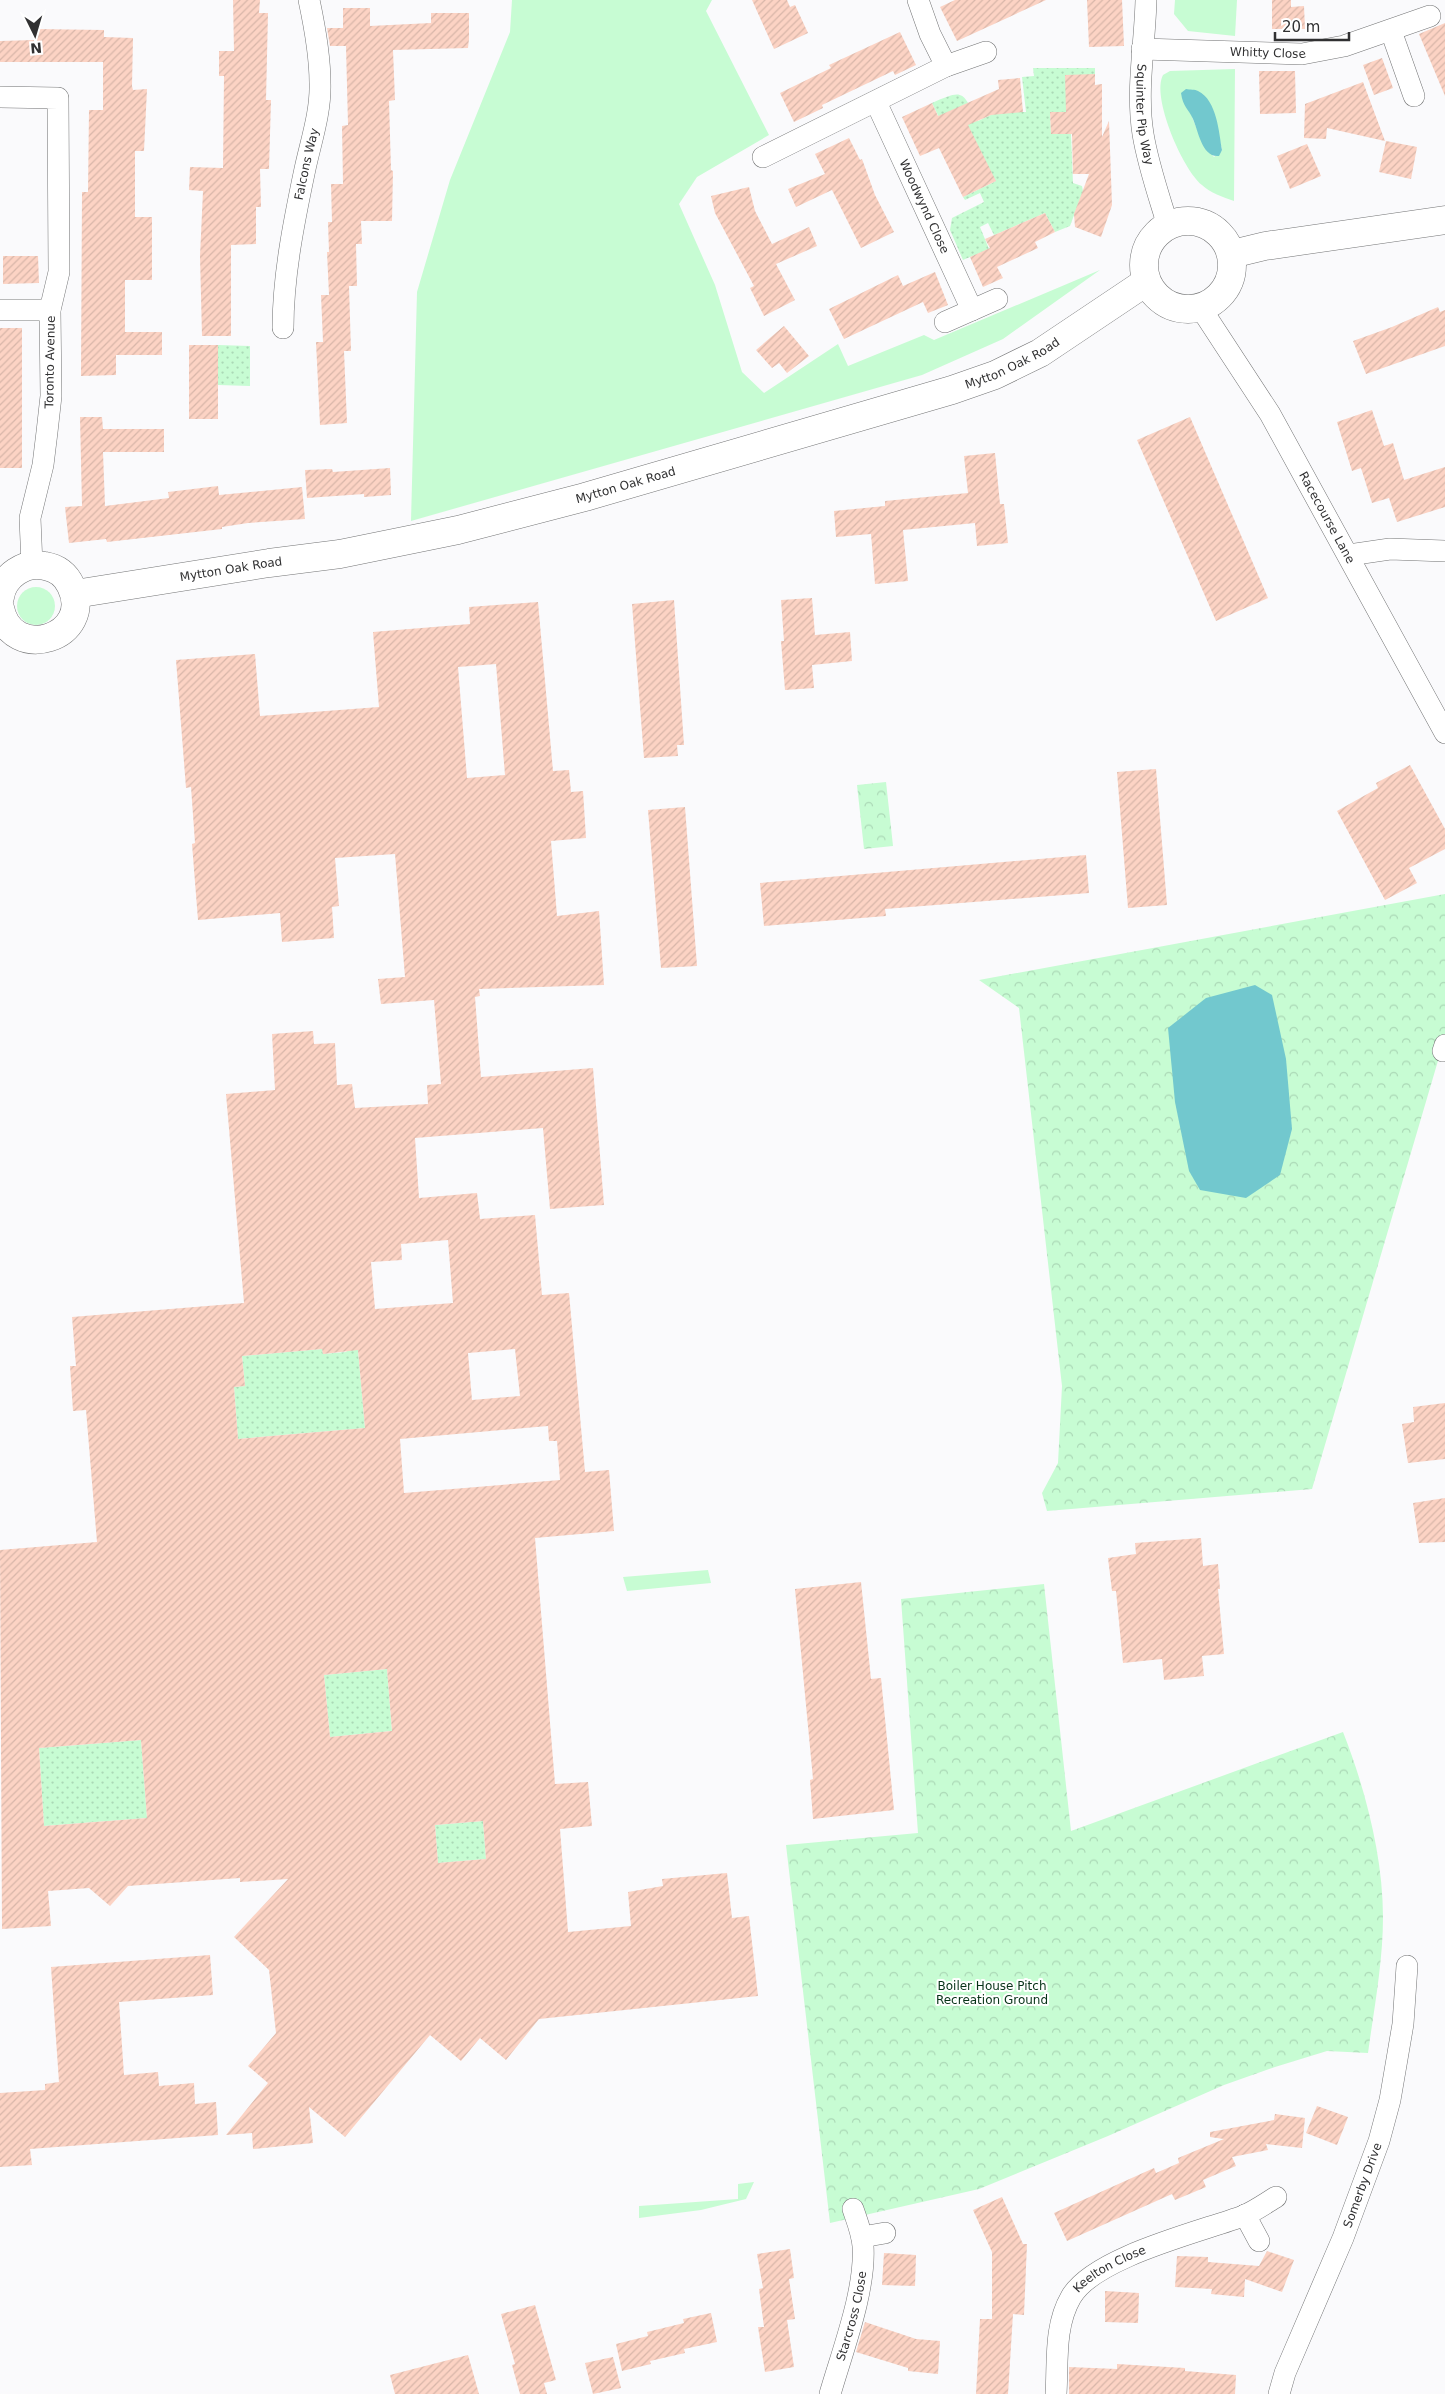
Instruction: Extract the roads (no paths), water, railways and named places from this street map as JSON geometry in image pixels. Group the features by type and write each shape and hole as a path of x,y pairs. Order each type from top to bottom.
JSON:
{"main road":[{"path":"1232,254 1275,245 1445,220"},
{"path":"1196,221 1212,227 1224,238 1232,254 1233,267 1230,281 1223,293 1213,302 1200,308 1184,309 1167,306 1155,296 1146,282 1146,252 1153,238 1168,226 1180,222 1196,221"},
{"name":"Mytton Oak Road","path":"75,594 269,563 340,554 428,537 585,497 877,412 952,390 995,374 1033,356 1081,327 1146,282"},
{"path":"0,597 5,583 12,574 32,565 54,568 64,575 75,594 72,620 64,630 54,637 42,640 31,640 13,632 6,624 0,608"}],"street":[{"name":"Falcons Way","path":"283,328 283,308 298,204 318,115 320,84 318,44 310,0"},
{"path":"918,0 930,34 946,66"},
{"name":"Squinter Pip Way","path":"1146,0 1142,48 1143,132 1150,167 1168,226"},
{"name":"Whitty Close","path":"1142,48 1302,54 1344,46 1430,16"},
{"path":"1390,31 1414,96"},
{"path":"763,157 946,66 986,52"},
{"name":"Toronto Avenue","path":"0,97 58,98 59,272 50,310 51,396 43,465 30,518 32,565"},
{"name":"Woodwynd Close","path":"876,102 972,310"},
{"path":"945,322 997,299"},
{"name":"Racecourse Lane","path":"1200,308 1270,414 1299,471 1348,555 1445,732"},
{"path":"0,310 50,310"},
{"path":"1348,555 1390,549 1445,551"},
{"name":"Somerby Drive","path":"1279,2394 1285,2373 1343,2238 1379,2141 1390,2100 1403,2024 1407,1966"},
{"name":"Keelton Close","path":"1056,2394 1058,2341 1063,2316 1078,2286 1103,2269 1138,2253 1245,2215 1276,2197"},
{"name":"Starcross Close","path":"830,2394 848,2334 859,2287 862,2264 862,2237 852,2209"},
{"path":"1245,2215 1259,2241"},
{"path":"862,2237 885,2233"}],"water":[{"path":"1186,89 1197,90 1204,95 1213,109 1222,150 1219,156 1208,153 1202,142 1182,98 1181,93"},
{"path":"1255,985 1272,995 1286,1059 1292,1129 1280,1175 1246,1198 1200,1190 1189,1171 1175,1102 1168,1028 1206,998"}],"park label":[{"name":"Boiler House Pitch Recreation Ground","path":"992,1993"}]}
